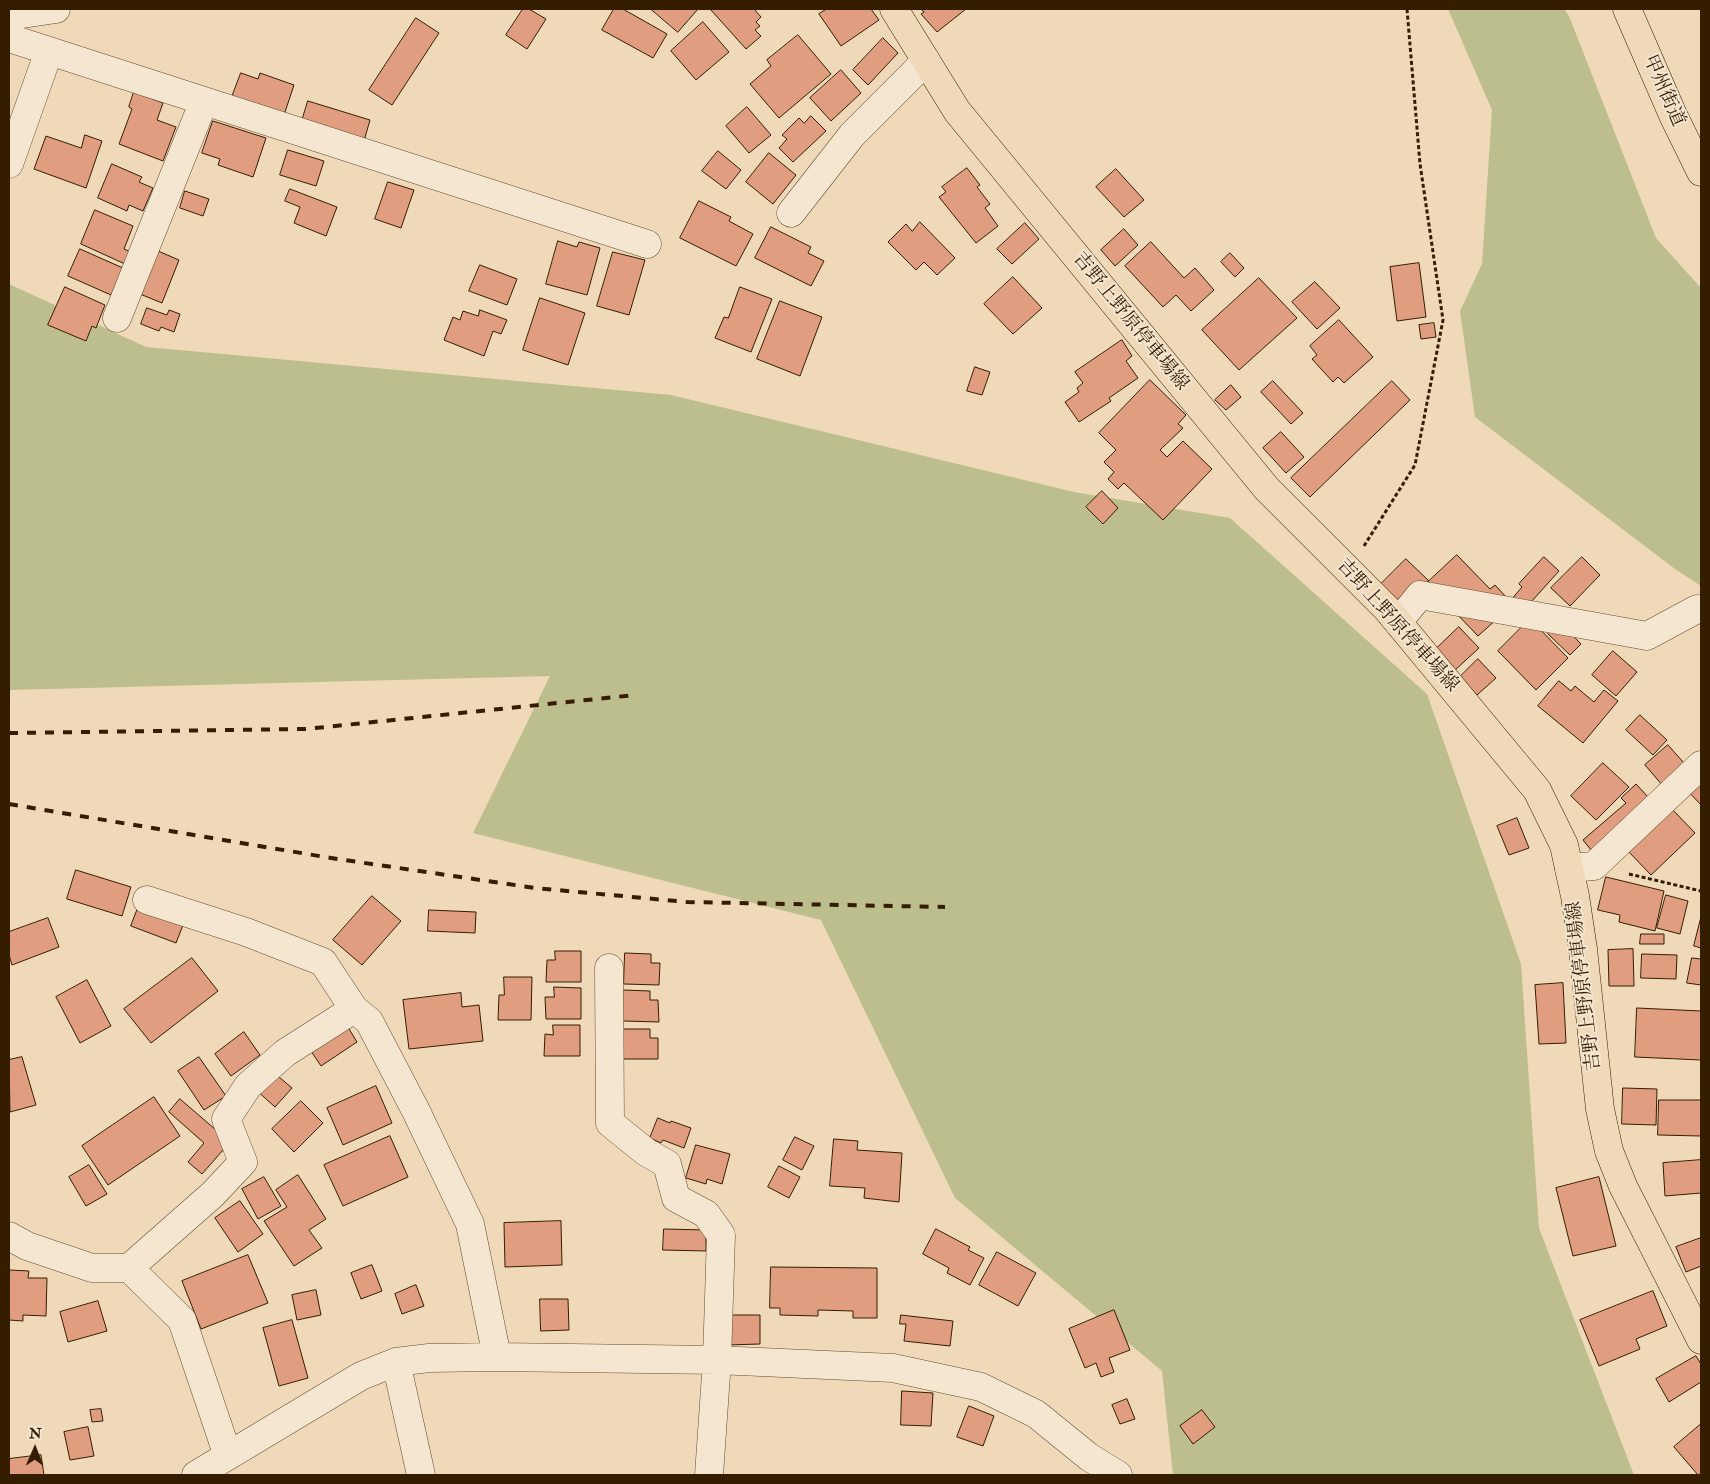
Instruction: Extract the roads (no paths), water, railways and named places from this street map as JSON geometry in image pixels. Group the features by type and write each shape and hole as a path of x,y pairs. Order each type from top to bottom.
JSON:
{"main road":[{"name":"吉野上野原停車場線","path":"894,9 957,112 1267,489 1398,622 1537,790 1564,844 1581,867 1583,950 1600,1109 1609,1151 1623,1186 1701,1340"},
{"name":"甲州街道","path":"1627,9 1673,115 1701,172"}],"street":[{"path":"9,16 56,9"},
{"path":"9,38 647,244"},
{"path":"9,164 49,51"},
{"path":"791,213 852,135 926,61"},
{"path":"117,318 204,101"},
{"path":"1398,622 1420,595 1647,636 1697,610"},
{"path":"1581,867 1701,765"},
{"path":"146,900 246,932 323,962 354,1009 369,1021 416,1111 470,1224 497,1357"},
{"path":"609,968 610,1123 646,1152 667,1164 676,1198 706,1214 721,1235 717,1360 709,1475"},
{"path":"9,1236 27,1246 92,1268 129,1268 213,1194 243,1162 226,1119 248,1086 285,1053 354,1009"},
{"path":"129,1268 182,1320 228,1456"},
{"path":"196,1475 361,1376 396,1362 429,1358 497,1357 717,1360 893,1368 981,1387 1036,1414 1089,1457 1118,1475"},
{"path":"396,1362 422,1475"}],"railway":[{"path":"9,733 306,729 635,695"},
{"path":"9,804 331,858 535,888 687,902 945,907"}]}
